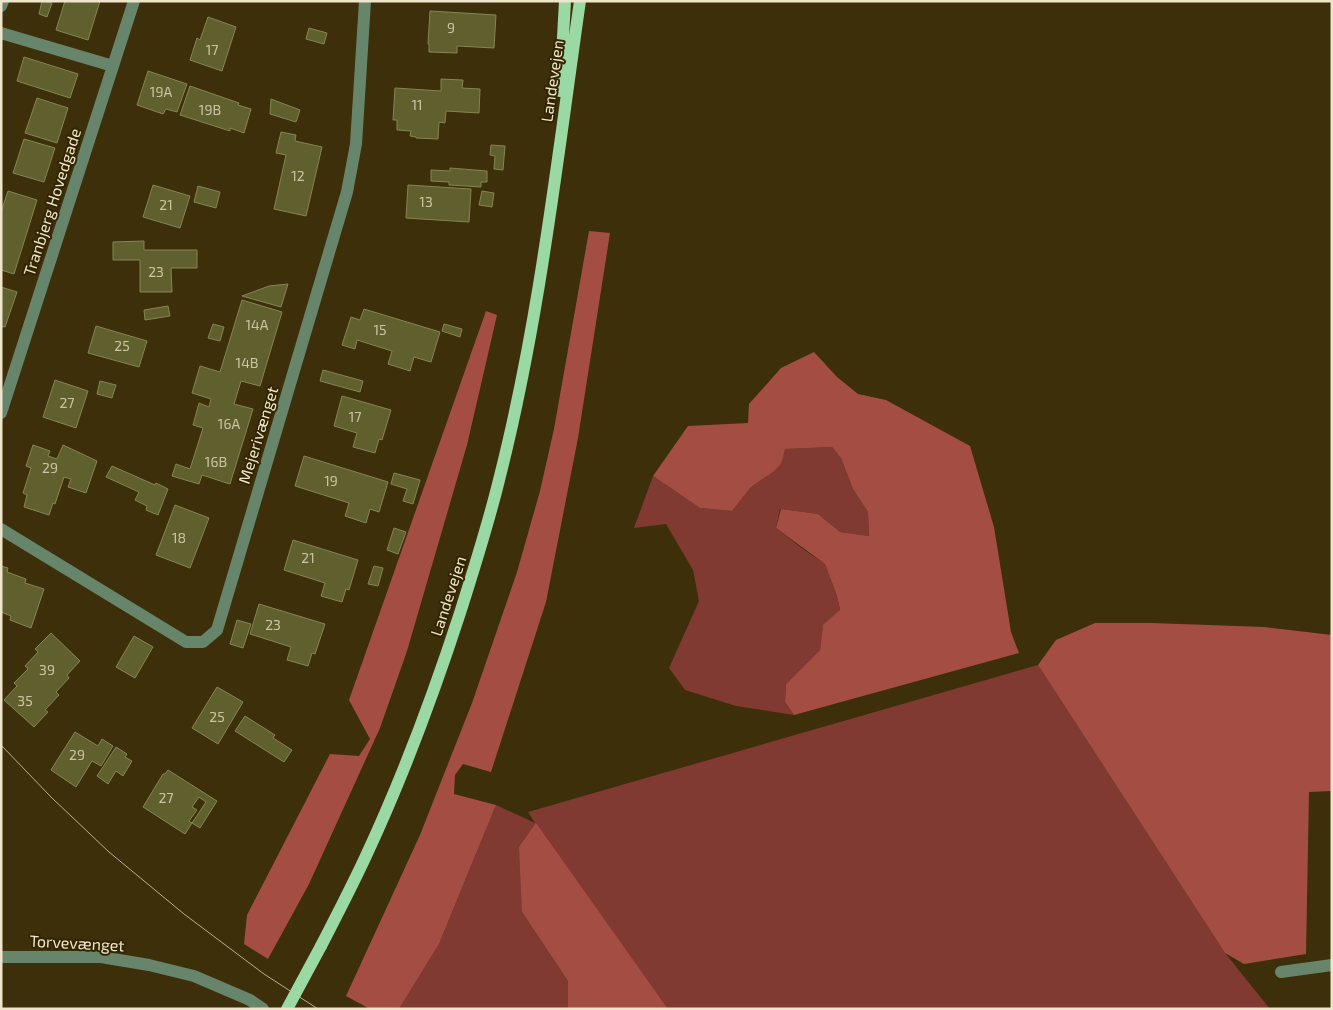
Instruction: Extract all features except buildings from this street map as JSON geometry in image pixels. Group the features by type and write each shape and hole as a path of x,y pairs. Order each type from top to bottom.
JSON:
{"main road":[{"name":"Landevejen","path":"557,166 564,1"},
{"name":"Landevejen","path":"286,1009 321,946 365,858 403,771 439,677 472,577 499,481 522,379 541,276 580,1"}],"street":[{"path":"1,6 3,1"},
{"name":"Tranbjerg Hovedgade","path":"1,413 134,1"},
{"name":"Mejerivænget","path":"1,529 186,642 203,642 217,630 347,192 356,144 365,1"},
{"path":"1,33 113,66"},
{"name":"Torvevænget","path":"1,957 101,957 149,965 194,976 250,1000 263,1009"},
{"path":"1281,972 1332,965"}],"shaded area":[{"path":"589,231 610,233 578,438 546,602 491,772 463,764 455,775 454,794 496,805 439,944 399,1009 370,1009 346,996 420,835 472,703 517,572 540,491 554,429"},
{"path":"486,311 497,315 467,445 407,651 380,728 309,884 268,959 244,944 247,915 330,754 359,756 370,739 349,700"},
{"path":"814,352 837,377 858,394 886,400 970,446 994,527 1011,632 1019,653 794,715 785,702 786,684 820,650 823,625 840,610 825,564 776,528 781,509 818,514 840,532 869,536 868,512 853,489 841,458 832,447 785,449 781,464 751,487 732,511 700,508 653,476 688,426 748,423 749,404 781,368"},
{"path":"832,447 841,458 853,489 868,512 869,536 840,532 818,514 780,509 776,528 825,564 837,596 840,611 823,626 820,650 786,684 785,702 794,715 736,706 685,690 669,668 699,601 693,570 666,524 634,528 653,476 700,508 732,511 751,487 773,472 785,449"},
{"path":"1095,623 1264,627 1332,635 1332,791 1309,792 1306,954 1244,964 1225,953 1038,665 1056,640"},
{"path":"1038,665 1225,953 1270,1009 668,1009 536,824 522,912 568,981 568,1009 399,1009 439,944 496,805 535,823 528,812"},
{"path":"536,823 668,1009 568,1009 568,981 522,912 519,847"}],"tram line":[{"path":"1,745 52,798 109,852 184,914 264,974 318,1009"}]}
